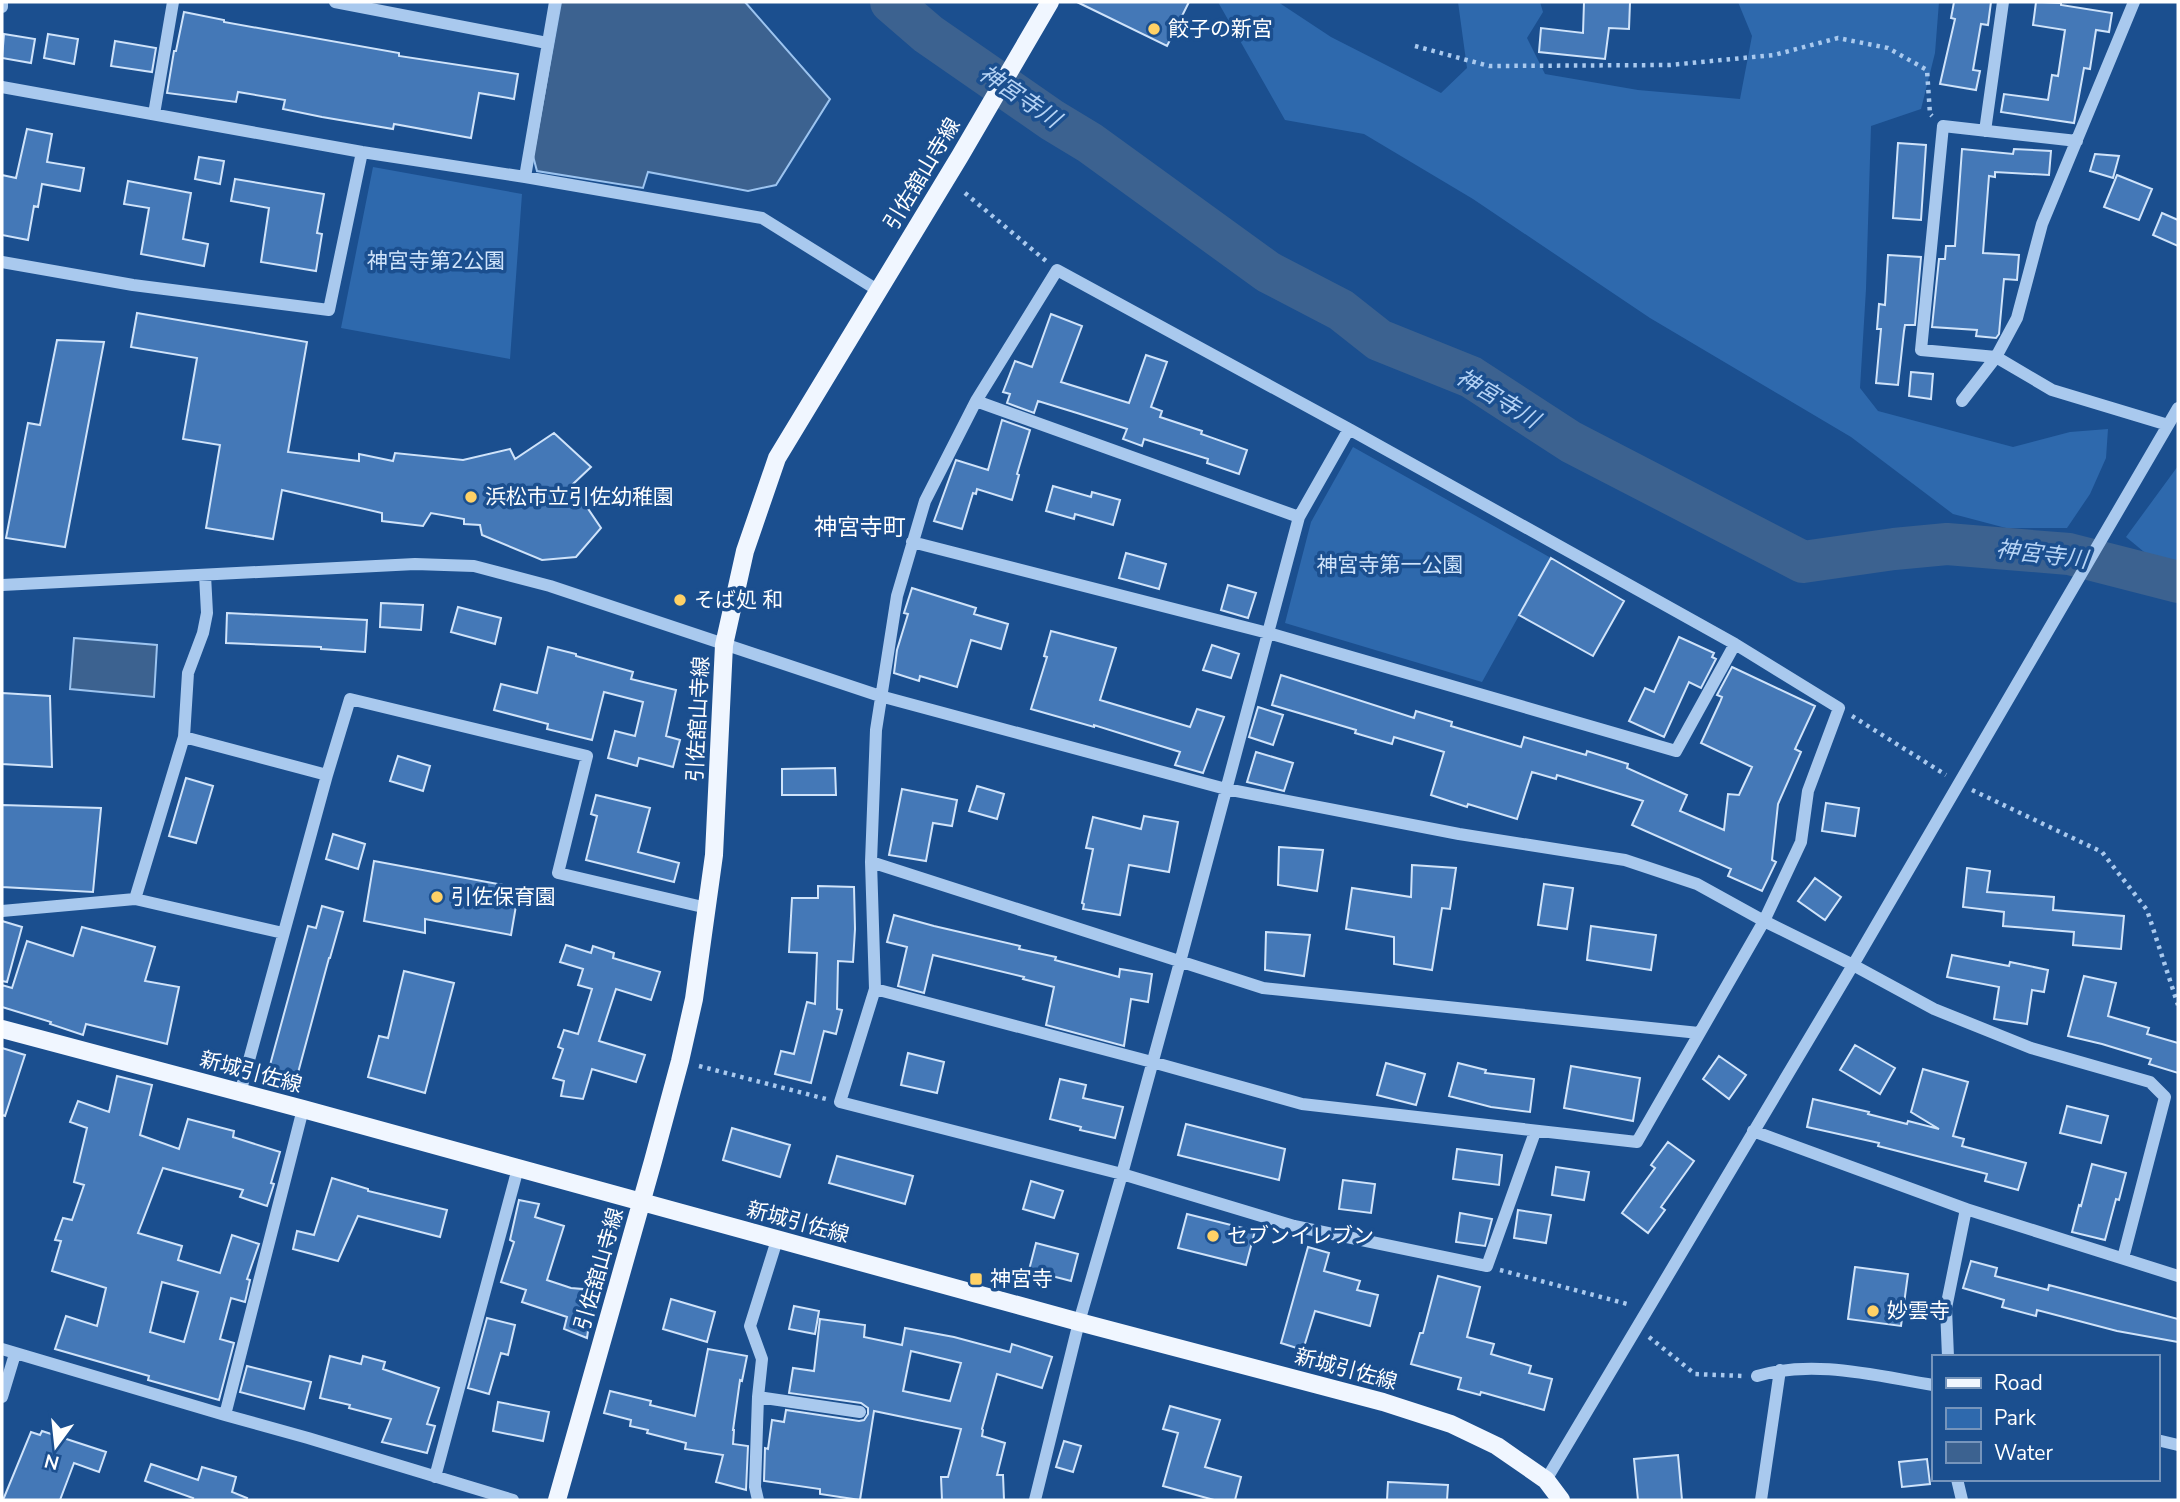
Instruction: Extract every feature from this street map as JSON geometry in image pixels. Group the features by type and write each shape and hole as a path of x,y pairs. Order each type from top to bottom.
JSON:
{"main road":[{"name":"引佐舘山寺線","path":"556,1500 680,1061 694,999 714,855 724,645 745,551 777,458 960,156 1046,7"},
{"name":"新城引佐線","path":"2,1029 1383,1402 1451,1424 1497,1446 1546,1480 1561,1500"}],"street":[{"path":"154,114 173,2"},
{"path":"335,2 547,43"},
{"path":"525,177 555,2"},
{"path":"1985,131 2003,2"},
{"path":"1962,401 1996,356 2017,318 2042,224 2134,2"},
{"path":"2,87 362,152 762,218 879,291"},
{"path":"2077,141 1943,127 1921,350 1996,356 2052,390 2168,425"},
{"path":"2,262 133,285 328,310 362,152"},
{"path":"875,989 1302,1104 1637,1142 1764,921 1801,842 1808,791 1839,708 1735,644 1058,270 976,401 925,501 897,596 876,730 870,862 875,989 840,1102 1122,1174 1294,1226 1487,1266 1535,1132"},
{"path":"976,401 1299,517"},
{"path":"1546,1480 1960,785 2178,408"},
{"path":"1035,1500 1079,1322 1180,962 1299,517 1349,429"},
{"path":"912,542 1268,633 1676,751 1735,644"},
{"path":"2,585 415,564 474,566 550,586 880,696 1226,789 1459,834 1625,860 1697,884 1934,1009 2031,1048 2150,1082 2165,1097 2123,1258"},
{"path":"135,898 184,737 188,673 203,633 207,613 205,575"},
{"path":"240,1093 350,699 587,756 558,873 707,908"},
{"path":"184,737 327,775"},
{"path":"870,862 1263,988 1699,1033"},
{"path":"2,911 135,898 283,933"},
{"path":"225,1415 303,1109"},
{"path":"1753,1131 1966,1209 2178,1276"},
{"path":"435,1477 518,1168"},
{"path":"1948,1355 1946,1308 1966,1209"},
{"path":"758,1500 755,1487 762,1359 750,1326 777,1240"},
{"path":"2,1349 513,1500"},
{"path":"2,1396 15,1354"},
{"path":"1757,1376 1780,1370 1839,1370 1932,1385"},
{"path":"1761,1500 1780,1370"},
{"path":"758,1397 860,1412"},
{"path":"2159,1440 2178,1445"},
{"path":"1957,1481 1962,1500"}],"path":[{"path":"1415,46 1489,66 1670,65 1774,55 1838,38 1888,48 1927,70 1930,114 1943,127"},
{"path":"965,193 1058,270"},
{"path":"1839,708 1960,785 2102,852 2147,910 2178,1004"},
{"path":"680,1061 840,1102"},
{"path":"1487,1266 1648,1309"},
{"path":"1637,1328 1695,1374 1757,1376"}],"green space":[{"path":"1218,2 1278,2 1331,37 1441,93 1467,68 1458,2 1540,2 1543,12 1527,38 1545,74 1638,90 1740,99 1752,36 1738,2 1939,2 1935,53 1921,109 1871,126 1860,388 1878,411 2013,447 2070,432 2108,429 2106,458 2090,494 2067,528 2006,528 1953,514 1851,437 1650,318 1473,199 1364,134 1285,120"},
{"name":"神宮寺第2公園","path":"373,167 522,194 510,359 341,328"},
{"name":"神宮寺第一公園","path":"1353,447 1551,558 1482,682 1285,623 1311,522"},
{"path":"2178,466 2178,580 2126,537"}],"water":[{"path":"561,2 745,2 830,99 776,185 748,191 648,172 643,188 537,171 533,156"},
{"path":"74,638 157,645 154,697 70,689"}],"building":[{"name":"餃子の新宮","path":"1077,2 1189,2 1167,46"},
{"path":"1584,2 1630,2 1629,29 1609,28 1605,59 1539,52 1541,28 1583,33"},
{"path":"1954,2 1991,2 1988,25 1981,24 1973,70 1980,71 1976,90 1940,84 1955,19 1951,18"},
{"path":"2036,2 2061,3 2112,13 2109,32 2096,30 2090,69 2084,68 2074,123 2001,112 2004,94 2048,100 2052,75 2058,76 2065,30 2033,25"},
{"path":"184,12 224,22 399,53 399,56 518,74 514,99 479,93 471,138 394,124 393,129 322,117 283,109 285,100 238,92 236,102 167,93"},
{"path":"4,34 35,39 31,63 2,58"},
{"path":"48,34 78,39 74,64 44,58"},
{"path":"115,41 156,48 152,72 111,66"},
{"path":"27,129 52,134 47,162 84,168 80,191 42,184 38,207 34,206 28,240 2,235 2,175 16,178"},
{"path":"1898,143 1926,145 1921,220 1893,218"},
{"path":"1962,149 2013,154 2014,149 2051,151 2049,175 1995,172 1995,177 1989,176 1983,253 2019,255 2017,280 2004,279 1999,334 1996,338 1976,336 1977,330 1932,327 1939,259 1945,259 1946,246 1955,246"},
{"path":"2095,154 2119,156 2113,178 2090,171"},
{"path":"199,157 224,161 220,184 195,179"},
{"path":"2117,175 2152,189 2139,220 2104,207"},
{"path":"235,179 324,194 317,233 322,234 316,271 261,262 269,208 231,201"},
{"path":"128,181 191,193 183,239 208,244 204,266 141,254 149,208 124,204"},
{"path":"2162,213 2178,220 2178,246 2153,235"},
{"path":"1888,255 1921,257 1915,325 1905,325 1898,385 1876,383 1881,329 1877,329 1879,304 1885,305"},
{"path":"137,313 307,342 288,452 359,461 359,454 393,461 395,453 463,460 510,449 515,459 554,433 591,467 572,485 601,528 576,557 542,560 482,535 480,525 464,524 464,519 431,513 423,526 382,521 382,513 282,490 273,539 206,528 220,445 183,439 197,358 131,347"},
{"path":"1051,314 1082,326 1061,382 1129,403 1146,355 1167,362 1151,407 1162,411 1160,417 1247,450 1239,474 1207,463 1208,459 1144,439 1142,446 1123,439 1127,429 1038,401 1034,413 1007,403 1010,394 1003,392 1015,361 1032,367"},
{"path":"57,340 104,342 65,547 6,538 28,423 40,425"},
{"path":"1911,372 1933,374 1931,399 1909,396"},
{"path":"1002,420 1030,430 1012,500 977,489 976,494 973,493 962,529 934,521 956,460 988,470"},
{"path":"1053,486 1091,497 1092,492 1120,500 1113,525 1075,514 1074,519 1046,511"},
{"path":"1126,553 1166,564 1159,589 1119,578"},
{"path":"1551,558 1624,601 1593,656 1519,615"},
{"path":"1228,585 1256,593 1248,618 1221,610"},
{"path":"912,588 976,608 974,614 1008,624 1001,649 971,640 957,687 920,676 919,681 894,673 897,650 908,614 904,613"},
{"path":"381,603 423,605 421,630 380,627"},
{"path":"458,607 501,618 495,644 451,632"},
{"path":"227,613 367,620 365,652 321,647 226,643"},
{"path":"1051,631 1116,648 1100,700 1190,727 1197,709 1224,717 1203,773 1175,765 1180,752 1031,709 1047,657 1044,656"},
{"path":"1679,637 1714,653 1712,657 1716,659 1701,688 1689,682 1664,737 1629,721 1645,688 1654,692"},
{"path":"1212,645 1239,654 1231,678 1203,670"},
{"path":"548,647 633,672 631,679 676,690 666,736 680,740 673,767 639,758 637,766 608,758 615,731 635,736 643,702 604,692 592,740 547,729 548,724 494,710 501,684 537,693"},
{"path":"1732,667 1815,706 1795,749 1801,752 1778,804 1772,860 1776,862 1762,891 1728,876 1731,869 1632,825 1643,801 1557,775 1556,779 1532,772 1517,819 1468,804 1467,807 1431,795 1444,752 1394,737 1392,744 1355,733 1356,730 1272,705 1281,675 1414,718 1416,711 1452,722 1451,726 1521,747 1524,737 1586,755 1587,751 1628,764 1627,768 1687,795 1680,811 1724,830 1728,794 1739,795 1752,767 1701,743 1722,697 1717,695"},
{"path":"2,693 50,696 52,767 2,764"},
{"path":"1258,707 1283,715 1273,745 1249,737"},
{"path":"1256,752 1293,763 1284,791 1247,782"},
{"path":"398,756 430,766 423,791 390,781"},
{"path":"835,768 836,795 782,795 782,769"},
{"path":"186,778 213,786 196,843 169,836"},
{"path":"977,786 1004,794 997,819 969,811"},
{"path":"902,789 957,800 952,826 933,823 926,861 889,855"},
{"path":"596,795 650,808 638,852 679,863 674,882 586,860 597,816 591,814"},
{"path":"1826,803 1859,808 1855,836 1822,831"},
{"path":"2,805 101,808 93,892 2,887"},
{"path":"1144,816 1178,822 1169,872 1129,865 1120,915 1083,909 1093,849 1086,848 1093,817 1141,829"},
{"path":"333,834 365,844 358,869 326,859"},
{"path":"1279,847 1323,850 1317,891 1278,885"},
{"path":"374,861 519,888 511,935 425,919 425,933 364,921"},
{"path":"1412,865 1456,868 1450,909 1442,908 1432,970 1394,964 1394,937 1346,929 1352,888 1411,897"},
{"path":"1967,868 1990,871 1987,892 2054,897 2053,910 2124,916 2121,949 2073,945 2074,932 2003,926 2004,912 1963,907"},
{"path":"1815,878 1841,897 1825,920 1798,901"},
{"path":"1544,884 1573,888 1567,929 1538,925"},
{"path":"818,886 854,887 855,929 853,962 838,961 837,1009 842,1010 836,1034 824,1031 811,1083 775,1074 781,1051 794,1054 807,1002 815,1004 817,953 789,952 792,898 818,898"},
{"path":"322,906 343,912 295,1084 267,1076 308,926 316,928"},
{"path":"894,915 1020,946 1019,949 1056,957 1055,960 1119,977 1120,969 1152,974 1148,1002 1131,999 1124,1046 1046,1025 1054,987 1023,979 1024,977 933,955 924,993 898,986 907,947 887,942"},
{"path":"2,921 22,927 7,982 2,981"},
{"path":"1591,926 1656,935 1651,970 1587,960"},
{"path":"82,927 155,947 145,981 179,987 167,1044 86,1024 83,1035 2,1007 2,985 12,988 27,941 73,956"},
{"path":"1266,932 1310,935 1304,976 1265,970"},
{"path":"566,945 591,953 593,946 614,953 613,958 660,972 651,1000 616,989 599,1041 645,1055 636,1082 592,1069 583,1099 561,1096 564,1081 553,1078 563,1049 558,1047 564,1030 578,1034 592,989 578,985 583,969 560,962"},
{"path":"1952,955 2048,970 2044,992 2032,990 2027,1024 1994,1019 1999,987 1947,977"},
{"path":"404,971 454,983 425,1093 368,1077 379,1036 388,1038"},
{"path":"2084,976 2116,983 2108,1016 2149,1028 2147,1034 2178,1043 2178,1073 2149,1064 2151,1059 2068,1036"},
{"path":"1855,1045 1895,1068 1880,1094 1840,1070"},
{"path":"2,1048 25,1055 5,1116 2,1115"},
{"path":"908,1053 944,1062 937,1093 901,1085"},
{"path":"1719,1056 1746,1075 1729,1099 1703,1079"},
{"path":"1386,1063 1425,1074 1416,1105 1377,1095"},
{"path":"1458,1063 1486,1070 1485,1073 1534,1079 1530,1112 1491,1107 1449,1096"},
{"path":"1571,1066 1640,1078 1633,1121 1564,1108"},
{"path":"1923,1069 1968,1082 1953,1136 1964,1139 1962,1146 2026,1163 2018,1190 1985,1181 1987,1174 1878,1146 1879,1143 1807,1127 1813,1099 1907,1124 1908,1121 1939,1129 1911,1112"},
{"path":"117,1076 152,1085 140,1135 179,1149 188,1119 234,1131 233,1137 280,1152 267,1206 240,1197 243,1190 163,1168 138,1233 182,1246 178,1260 220,1273 232,1235 259,1244 247,1279 250,1280 245,1302 231,1298 220,1339 234,1343 219,1400 148,1380 149,1376 55,1349 66,1316 97,1326 106,1288 52,1271 61,1241 55,1240 63,1218 72,1220 84,1185 74,1182 87,1128 70,1122 78,1101 109,1112","holes":["162,1282 198,1292 184,1342 150,1332"]},
{"path":"1060,1079 1086,1085 1083,1098 1123,1107 1115,1138 1080,1130 1081,1127 1050,1119"},
{"path":"2067,1106 2108,1116 2101,1143 2060,1133"},
{"path":"1186,1124 1285,1149 1279,1180 1178,1155"},
{"path":"732,1128 790,1145 780,1177 723,1160"},
{"path":"1668,1142 1694,1161 1661,1207 1665,1210 1648,1233 1622,1213 1655,1168 1651,1165"},
{"path":"1457,1149 1502,1155 1499,1185 1453,1179"},
{"path":"837,1156 913,1176 905,1204 829,1183"},
{"path":"2092,1164 2126,1173 2105,1240 2072,1232"},
{"path":"1556,1167 1589,1172 1584,1200 1552,1195"},
{"path":"332,1178 368,1191 447,1210 440,1237 358,1216 338,1261 293,1249 297,1231 314,1235"},
{"path":"1343,1180 1375,1184 1371,1213 1339,1209"},
{"path":"1031,1181 1063,1191 1054,1218 1023,1209"},
{"path":"519,1200 539,1204 535,1217 564,1226 547,1280 571,1288 594,1290 587,1338 564,1329 567,1317 522,1302 526,1290 501,1282 514,1242 510,1240"},
{"path":"1518,1210 1551,1215 1546,1243 1514,1238"},
{"path":"1460,1213 1492,1219 1485,1246 1456,1242"},
{"path":"1187,1214 1255,1231 1246,1265 1178,1248"},
{"path":"1036,1243 1078,1254 1071,1281 1029,1270"},
{"path":"1308,1247 1329,1253 1324,1271 1360,1281 1357,1290 1378,1295 1370,1326 1315,1311 1303,1350 1281,1343"},
{"path":"1971,1261 1997,1268 1995,1276 2048,1290 2049,1285 2178,1319 2178,1342 2117,1331 2037,1310 2036,1316 2002,1307 2004,1300 1963,1288"},
{"path":"1855,1267 1908,1274 1901,1326 1848,1319"},
{"path":"1438,1276 1480,1287 1467,1337 1494,1344 1491,1354 1531,1366 1529,1373 1552,1379 1544,1410 1481,1392 1480,1395 1458,1389 1461,1378 1411,1364 1420,1333 1423,1333"},
{"path":"671,1299 715,1312 707,1342 663,1329"},
{"path":"794,1306 819,1311 815,1334 789,1329"},
{"path":"487,1318 515,1325 508,1355 501,1353 489,1394 468,1388"},
{"path":"820,1319 865,1325 864,1337 902,1345 905,1328 954,1337 1010,1352 1012,1344 1052,1357 1042,1388 997,1374 982,1436 1005,1443 997,1475 1003,1475 1004,1500 942,1500 941,1477 948,1477 961,1429 874,1411 860,1500 820,1494 820,1489 764,1481 765,1448 768,1449 772,1420 784,1422 786,1410 859,1421 864,1420 868,1414 868,1408 861,1403 789,1393 793,1368 814,1371","holes":["911,1351 961,1363 950,1401 903,1391"]},
{"path":"708,1349 747,1356 742,1381 740,1380 733,1430 733,1444 748,1446 746,1490 716,1482 723,1455 685,1449 686,1443 647,1433 648,1430 630,1426 631,1420 604,1413 610,1391 651,1401 650,1405 695,1416"},
{"path":"330,1356 361,1364 363,1356 385,1362 383,1369 439,1388 427,1424 435,1426 427,1453 382,1442 391,1419 320,1398"},
{"path":"247,1366 311,1382 304,1409 240,1392"},
{"path":"498,1402 549,1412 543,1441 493,1431"},
{"path":"1170,1406 1220,1420 1205,1467 1241,1477 1235,1500 1214,1500 1163,1486 1178,1433 1163,1429"},
{"path":"42,1431 106,1452 99,1472 74,1463 60,1500 3,1500 31,1432 40,1435"},
{"path":"1064,1441 1081,1446 1073,1472 1056,1467"},
{"path":"1678,1455 1682,1500 1638,1500 1634,1459"},
{"path":"1927,1459 1930,1484 1902,1487 1899,1462"},
{"path":"151,1464 198,1480 202,1467 236,1477 232,1492 247,1498 192,1500 193,1498 145,1481"},
{"path":"1388,1482 1448,1485 1447,1500 1387,1500"}],"waterway":[{"name":"神宮寺川","path":"891,2 928,34 1052,120 1090,143 1268,272 1341,310 1379,340 1471,377 1571,442 1803,562 1947,544 2069,554 2178,582"}],"place":[{"name":"餃子の新宮","path":"1154,29"},
{"name":"浜松市立引佐幼稚園","path":"471,497"},
{"name":"そば処 和","path":"680,600"},
{"name":"引佐保育園","path":"437,897"},
{"name":"セブンイレブン","path":"1213,1236"},
{"name":"神宮寺","path":"976,1279"},
{"name":"妙雲寺","path":"1873,1311"}],"district":[{"name":"神宮寺町","path":"860,527"}]}
